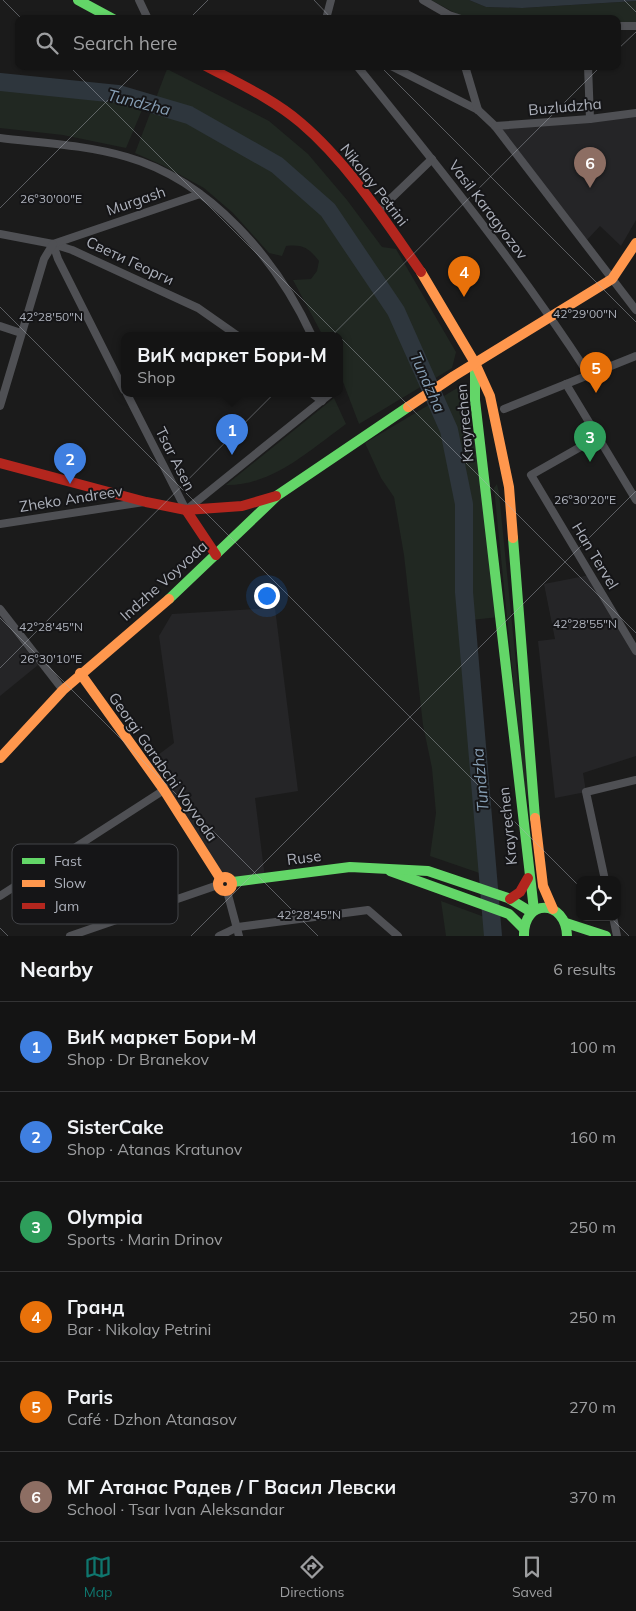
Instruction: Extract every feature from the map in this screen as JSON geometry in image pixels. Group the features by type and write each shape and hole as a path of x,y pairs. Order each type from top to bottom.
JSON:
{"street":[{"path":"78,0 106,15"},
{"path":"140,0 146,15"},
{"path":"327,15 332,0"},
{"path":"422,0 447,15"},
{"path":"621,26 636,26"},
{"name":"Nikolay Petrini","path":"213,70 263,97 301,124 334,157 378,212 430,284 475,364"},
{"name":"Vasil Karagyozov","path":"360,70 432,159 534,293 589,375"},
{"path":"399,70 478,110 495,126 636,310"},
{"path":"466,70 478,110"},
{"path":"588,70 590,119"},
{"name":"Buzludzha","path":"495,126 590,119 636,113"},
{"path":"0,138 91,148 128,157 161,170 200,194 230,218 262,253 310,332"},
{"path":"378,212 432,159"},
{"name":"Murgash","path":"53,244 200,194"},
{"name":"Свети Георги","path":"0,234 53,244 72,250 198,308 232,332"},
{"path":"612,279 636,243"},
{"path":"0,406 44,259 53,244"},
{"path":"53,244 58,260 121,384"},
{"name":"Indzhe Voyvoda","path":"0,757 80,673 190,581 278,495 454,376 612,279"},
{"path":"0,326 21,333"},
{"path":"504,409 636,356"},
{"name":"Krayrechen","path":"475,364 475,400 533,911"},
{"name":"Krayrechen","path":"475,364 490,396 510,487 533,802 543,886 553,909 560,913 566,923"},
{"path":"566,384 636,500"},
{"name":"Tsar Asen","path":"129,397 186,510"},
{"path":"317,397 322,401"},
{"path":"186,510 327,397"},
{"name":"Han Tervel","path":"598,437 531,475 636,651"},
{"path":"0,462 146,502 186,510 242,506 278,495"},
{"name":"Zheko Andreev","path":"0,524 146,502"},
{"path":"186,510 216,555"},
{"path":"0,608 63,690"},
{"name":"Georgi Garabchi Voyvoda","path":"80,673 164,790 225,884"},
{"path":"604,876 586,792 636,780"},
{"path":"80,844 164,790"},
{"name":"Ruse","path":"178,900 225,884 350,867 380,867 428,871 509,899"},
{"path":"380,867 509,914 523,932"},
{"path":"509,899 520,892 528,877"},
{"path":"225,884 239,936"},
{"path":"0,896 12,888"},
{"path":"509,899 533,911"},
{"path":"523,932 527,916 533,911 541,908 553,909"},
{"path":"219,936 238,927 368,910 398,936"},
{"path":"614,921 617,936"},
{"path":"567,936 566,923 606,936"},
{"name":"Ruse","path":"70,936 106,924"}],"shaded area":[{"path":"431,0 469,0 486,7 522,8 636,1 636,22 621,23 621,15 457,14"},
{"path":"469,0 636,1 522,8 486,7"},
{"path":"167,70 269,121 308,154 347,200 382,247 396,249 456,352 452,368 359,424 343,382 343,332 321,332 293,280 311,279 317,271 319,261 309,250 301,246 286,246 282,256 269,253 233,213 204,188 162,165 135,153"},
{"path":"0,75 117,88 147,98 126,148 63,135 0,128"},
{"path":"636,113 636,220 621,246 600,226 585,242 495,126"},
{"path":"464,384 486,503 499,617 471,620 494,878 430,856 436,813 432,768 423,725 404,555 394,497 381,478 365,443"},
{"path":"334,398 346,424 290,465 275,473 243,484 226,485"},
{"path":"497,484 530,804 525,790 522,766 494,488"},
{"path":"590,575 636,651 636,756 583,773 586,792 555,798 538,641 555,639 544,584"},
{"path":"275,608 298,791 255,798 265,878 226,883 146,764 174,743 159,636 172,614"},
{"path":"0,616 38,665 0,696"},
{"path":"441,901 498,922 500,936 446,936"}],"waterway":[{"name":"Tundzha","path":"0,82 118,94 189,115 277,165 328,210 396,311 449,430 464,504 464,592 493,936"}],"traffic: fast":[{"path":"78,0 106,15"},
{"path":"475,367 475,400 534,910"},
{"path":"169,599 278,495 408,407"},
{"path":"513,538 535,818"},
{"path":"233,882 350,867 428,871 508,898 531,912"},
{"path":"390,871 509,914 523,928"},
{"path":"524,936 530,915 537,910 545,908 553,910 560,915 565,924 567,936"},
{"path":"566,923 606,936"}],"traffic: slow":[{"path":"408,407 454,376 612,279 636,243"},
{"path":"421,272 475,363 490,396 509,487 513,538"},
{"path":"0,758 63,690 169,599"},
{"path":"80,673 164,790 220,878"},
{"path":"535,818 543,886 553,909"},
{"path":"222,877 228,877 232,884 228,891 222,891 218,887 218,881 222,877"}],"traffic: jam":[{"path":"214,70 279,106 318,139 335,156 366,194 421,272"},
{"path":"0,463 146,502 186,510 242,506 276,496"},
{"path":"186,510 216,555"},
{"path":"510,899 520,892 528,878"}],"place":[{"name":"МГ Атанас Радев / Г Васил Левски","path":"590,188"},
{"name":"Гранд","path":"464,297"},
{"name":"Paris","path":"596,393"},
{"name":"ВиК маркет Бори-М","path":"232,455"},
{"name":"Olympia","path":"590,462"},
{"name":"SisterCake","path":"70,484"}]}
